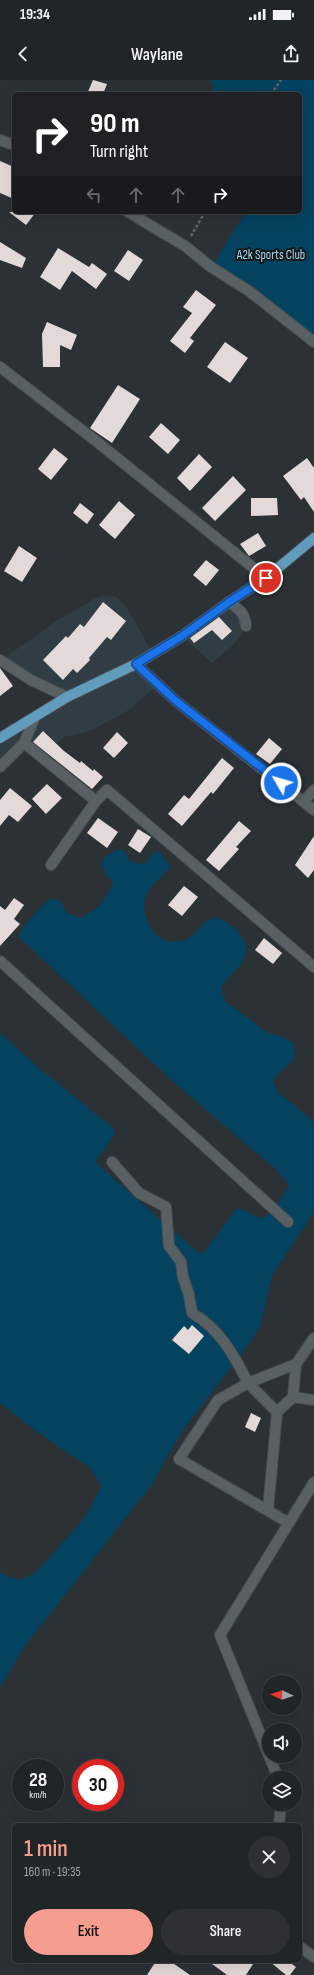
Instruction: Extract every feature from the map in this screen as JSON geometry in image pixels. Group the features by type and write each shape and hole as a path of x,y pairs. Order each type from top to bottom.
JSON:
{"main road":[{"path":"0,738 67,697 136,664 182,636 229,602 266,578 314,538"}],"street":[{"path":"0,140 12,144"},
{"path":"131,214 185,246 211,266 249,291 314,342"},
{"path":"0,367 101,445 266,578"},
{"path":"229,602 242,611 246,618 246,626"},
{"path":"0,660 31,680 67,697"},
{"path":"136,664 176,701 314,810"},
{"path":"0,767 24,743 35,717"},
{"path":"24,743 96,801"},
{"path":"51,865 96,801 108,790 314,967"},
{"path":"304,801 314,790"},
{"path":"0,961 288,1222"},
{"path":"112,1162 139,1193 166,1207 169,1246 181,1262 183,1277 190,1295 192,1313 203,1320 231,1350 248,1383 277,1412"},
{"path":"268,1510 277,1412 293,1396 296,1364 314,1338"},
{"path":"289,1523 178,1459 218,1400 248,1383 296,1364"},
{"path":"293,1396 314,1400"},
{"path":"275,1771 220,1635 314,1482"},
{"path":"279,1823 280,1811"},
{"path":"302,1948 314,1957"}],"path":[{"path":"273,92 282,80"},
{"path":"185,246 204,214"}],"shaded area":[{"path":"108,595 116,597 124,604 153,654 137,664 158,685 129,710 84,733 64,737 42,756 24,743 0,767 0,738 66,697 0,661 55,622 95,598"},
{"path":"229,602 246,626 240,637 232,646 212,663 182,636"}],"green space":[{"name":"A2k Sports Club","path":"210,80 314,80 314,342 211,267 245,214 302,214 302,92 213,92 213,83"},
{"path":"119,849 126,852 128,860 141,864 146,862 158,851 168,863 170,868 150,889 146,896 144,905 148,922 158,936 173,942 186,940 192,936 205,922 216,917 228,923 243,939 246,945 244,959 221,988 225,1001 267,1032 285,1038 293,1043 295,1057 273,1081 278,1092 314,1122 314,1212 272,1276 260,1327 249,1344 183,1430 150,1487 25,1646 0,1688 0,1572 8,1577 20,1580 33,1574 44,1564 85,1517 102,1486 90,1468 36,1431 0,1403 0,1033 39,1068 113,1128 115,1134 95,1162 200,1254 205,1251 236,1209 244,1210 260,1218 264,1218 277,1205 289,1185 277,1170 179,1087 18,936 38,910 53,898 61,901 66,912 80,918 97,908 108,893 113,881 106,875 101,864 106,856"}],"building":[{"path":"93,80 107,84 104,92 88,92"},
{"path":"0,161 12,166 12,198 0,193"},
{"path":"9,212 12,212 12,214 34,214 26,225"},
{"path":"0,242 26,258 22,268 0,260"},
{"path":"58,248 89,267 92,263 107,274 96,289 72,271 60,290 40,277"},
{"path":"128,250 143,260 129,281 114,271"},
{"path":"196,290 216,305 190,338 194,341 185,353 170,341 192,313 183,307"},
{"path":"47,322 77,335 71,350 60,345 60,367 43,367 42,334"},
{"path":"225,342 248,358 230,383 207,367"},
{"path":"118,385 140,399 112,443 90,428"},
{"path":"161,423 180,440 168,454 149,437"},
{"path":"54,448 68,459 51,480 38,469"},
{"path":"199,454 212,467 190,491 177,478"},
{"path":"307,458 314,468 314,512 304,497 301,500 283,476"},
{"path":"233,476 246,490 215,521 202,508"},
{"path":"251,498 277,498 278,515 251,516"},
{"path":"119,501 135,515 115,539 99,525"},
{"path":"80,503 94,514 87,524 73,513"},
{"path":"258,533 266,546 249,556 240,544"},
{"path":"19,546 37,558 22,582 4,571"},
{"path":"206,560 219,570 206,586 193,575"},
{"path":"103,602 126,621 111,640 107,637 89,658 90,660 77,673 73,669 63,680 43,660 66,636 68,638 80,624 84,627"},
{"path":"219,617 232,631 222,640 212,630 194,643 190,638"},
{"path":"0,668 13,686 0,696"},
{"path":"43,731 64,751 80,763 81,761 93,771 94,769 103,777 92,789 33,742"},
{"path":"117,732 128,743 114,758 103,748"},
{"path":"269,738 282,749 270,764 256,754"},
{"path":"222,758 234,768 213,794 211,792 182,826 168,814 184,795 189,799"},
{"path":"47,784 62,798 46,814 32,799"},
{"path":"10,788 32,806 18,822 9,815 0,826 0,800"},
{"path":"98,818 118,832 107,848 87,833"},
{"path":"239,821 251,831 236,847 239,849 219,871 206,860"},
{"path":"138,829 151,837 140,853 128,845"},
{"path":"314,836 314,870 308,878 295,865"},
{"path":"184,886 198,897 182,916 168,905"},
{"path":"14,898 24,905 14,919 20,924 0,946 0,906 5,910"},
{"path":"264,938 282,953 273,964 255,950"},
{"path":"192,1325 204,1336 189,1354 172,1340 184,1326 188,1330"},
{"path":"251,1413 261,1418 255,1432 245,1427"},
{"path":"155,1963 173,1963 190,1975 147,1975"},
{"path":"211,1963 254,1963 246,1975 227,1975"},
{"path":"271,1963 291,1963 296,1967 290,1975 286,1975"}],"route":[{"path":"266,578 229,602 182,636 136,664 176,701 281,783"}]}
